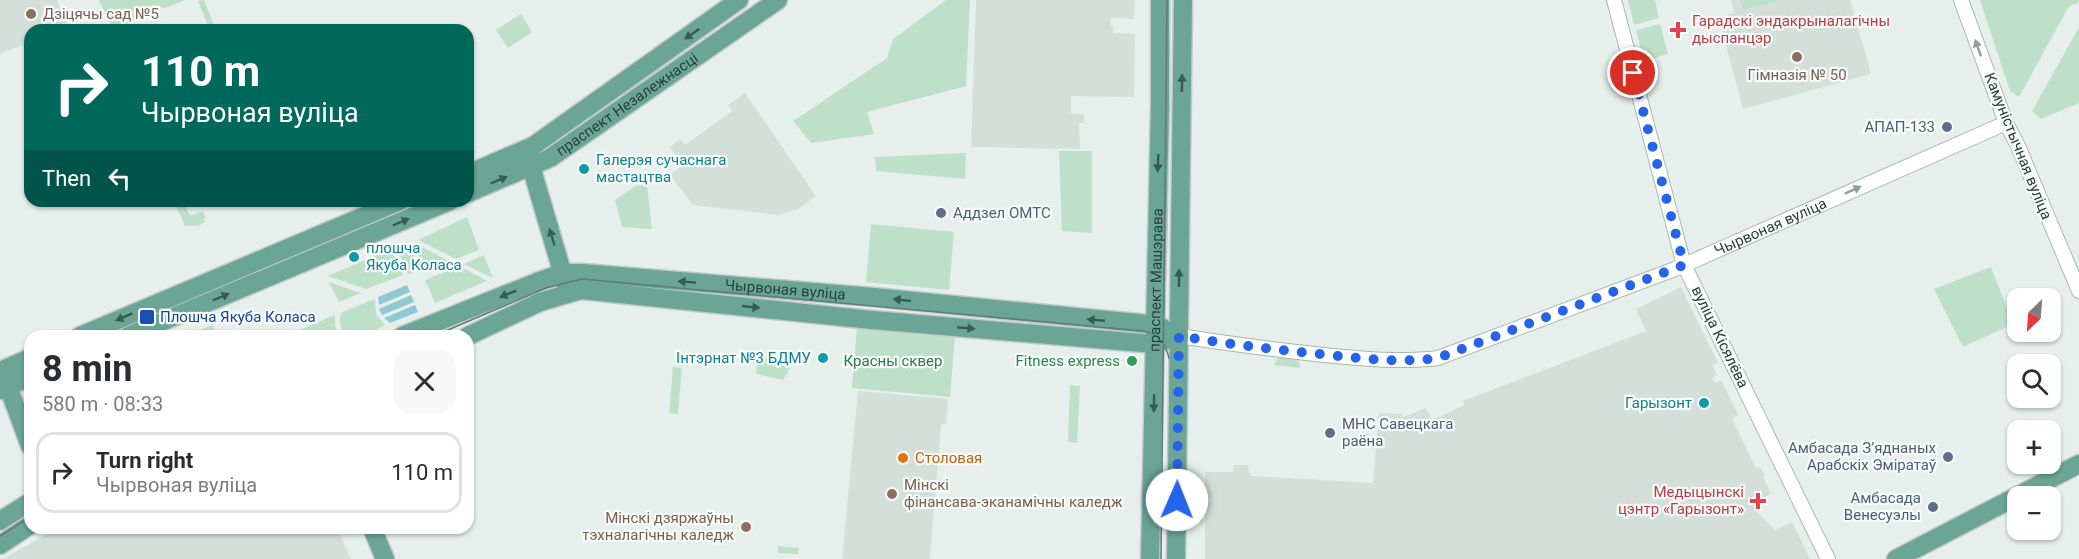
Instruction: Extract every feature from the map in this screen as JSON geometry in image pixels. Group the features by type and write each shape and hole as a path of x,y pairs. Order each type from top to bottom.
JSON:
{"main road":[{"name":"праспект Незалежнасці","path":"474,171 526,149 558,129 739,0"},
{"name":"праспект Незалежнасці","path":"474,191 550,158 778,0"},
{"path":"1160,8 1183,9"},
{"name":"праспект Машэрава","path":"1150,559 1161,105 1160,8"},
{"name":"праспект Машэрава","path":"1176,559 1183,9"},
{"path":"526,149 568,293"},
{"path":"94,330 386,207"},
{"path":"142,330 436,207"},
{"name":"Чырвоная вуліца","path":"417,330 562,273 583,273 874,297 1155,325 1179,336"},
{"name":"Чырвоная вуліца","path":"474,333 540,302 581,290 884,321 1154,344 1179,336"},
{"path":"4,387 24,365"},
{"path":"4,387 24,379"},
{"path":"4,387 24,433"},
{"path":"1896,559 2079,464"},
{"path":"0,521 24,506"},
{"path":"0,545 24,529"},
{"path":"375,534 385,559"}],"street":[{"name":"вуліца Кісялёва","path":"1614,0 1684,265 1828,559"},
{"name":"Камуністычная вуліца","path":"1961,0 2006,123 2018,146 2079,291"},
{"name":"Чырвоная вуліца","path":"1179,336 1264,348 1397,362 1438,358 1684,265 2006,123"}],"shaded area":[{"name":"Дзіцячы сад №5","path":"0,0 57,0 67,24 24,24 24,44 0,54"},
{"path":"976,0 1135,0 1134,19 1111,18 1113,33 1135,34 1134,97 1071,96 1071,114 1084,114 1084,123 1079,123 1080,149 971,147"},
{"name":"Гімназія № 50","path":"1731,0 1850,0 1871,74 1743,109 1719,19 1734,12"},
{"path":"745,93 816,196 798,209 778,215 693,205 670,175 683,165 670,147 680,139 685,145 732,111 728,105"},
{"path":"1681,287 1718,363 1712,365 1717,375 1712,378 1715,383 1721,380 1738,415 1732,419 1756,468 1760,467 1765,476 1763,477 1771,494 1762,498 1765,503 1755,510 1775,530 1792,522 1810,559 1205,559 1205,472 1233,472 1234,465 1248,465 1252,476 1373,483 1379,413 1402,414 1403,417 1426,408 1432,420 1465,405 1463,401 1646,331 1636,309"},
{"name":"Мінскі фінансава-эканамічны каледж","path":"858,391 948,399 946,424 941,424 930,559 842,559"},
{"path":"47,534 340,534 351,559 3,559"}],"green space":[{"path":"99,0 185,0 165,8 152,6 147,8 142,11 138,19 127,24 110,24"},
{"path":"204,0 214,24 208,24 198,1"},
{"path":"946,0 970,0 966,86 867,112 874,134 811,143 793,121 887,58 893,39"},
{"path":"1628,0 1655,0 1659,18 1634,25"},
{"path":"1740,0 1781,0 1743,10"},
{"path":"1980,0 2079,0 2077,4 2069,6 2019,97 2010,91"},
{"path":"521,14 532,32 508,48 496,30"},
{"path":"1660,24 1668,54 1644,61 1636,30"},
{"path":"2079,27 2079,103 2041,119 2032,111"},
{"path":"1059,151 1092,151 1092,233 1062,231"},
{"path":"966,153 965,179 876,171 875,157"},
{"path":"647,185 652,229 622,227 615,200 635,186"},
{"path":"177,207 186,207 192,215 203,211 205,222 198,226 185,226"},
{"path":"467,217 479,250 456,259 418,240"},
{"path":"871,224 954,232 949,290 866,282"},
{"path":"407,242 420,269 409,274 396,247"},
{"path":"413,242 450,262 425,273"},
{"path":"391,249 403,275 366,289 328,276"},
{"path":"484,255 493,278 464,264"},
{"path":"459,266 487,281 435,303 425,280"},
{"path":"1991,267 2007,308 2007,327 1963,347 1934,289"},
{"path":"329,282 361,293 339,302"},
{"path":"375,299 376,314 385,325 374,330 342,330 340,324 342,312"},
{"path":"335,315 337,330 300,330"},
{"path":"212,325 214,329 213,330 200,330"},
{"name":"Красны сквер","path":"857,326 955,336 950,397 852,388"},
{"path":"1279,357 1298,360 1301,368 1274,365"},
{"path":"766,358 784,359 790,368 783,380 756,374 757,364"},
{"path":"673,367 682,368 678,414 669,413"},
{"path":"1070,385 1080,386 1077,443 1068,442"},
{"path":"778,546 799,548 798,554 778,553"}],"water":[{"path":"407,285 410,292 379,305 378,297"},
{"path":"411,295 414,302 382,315 379,309"},
{"path":"415,305 418,312 390,323 384,318"}],"tram line":[{"path":"1161,559 1167,0"},
{"path":"448,330 546,288 582,279 1143,331 1153,334 1160,340 1169,358"},
{"path":"0,536 24,521"}],"place":[{"name":"Дзіцячы сад №5","path":"31,14"},
{"name":"Гарадскі эндакрыналагічны дыспанцэр","path":"1678,30"},
{"name":"Гімназія № 50","path":"1797,57"},
{"name":"АПАП-133","path":"1947,127"},
{"name":"Галерэя сучаснага мастацтва","path":"584,169"},
{"name":"Аддзел ОМТС","path":"941,213"},
{"name":"плошча Якуба Коласа","path":"354,257"},
{"name":"Плошча Якуба Коласа","path":"147,317"},
{"name":"Інтэрнат №3 БДМУ","path":"823,358"},
{"name":"Fitness express","path":"1132,361"},
{"name":"Гарызонт","path":"1704,403"},
{"name":"МНС Савецкага раёна","path":"1330,433"},
{"name":"Амбасада Зʼяднаных Арабскіх Эміратаў","path":"1948,457"},
{"name":"Столовая","path":"903,458"},
{"name":"Мінскі фінансава-эканамічны каледж","path":"892,494"},
{"name":"Медыцынскі цэнтр «Гарызонт»","path":"1758,501"},
{"name":"Амбасада Венесуэлы","path":"1933,507"},
{"name":"Мінскі дзяржаўны тэхналагічны каледж","path":"746,527"}],"route":[{"path":"1177,500 1179,336 1264,348 1397,362 1438,358 1684,265 1633,73"}]}
